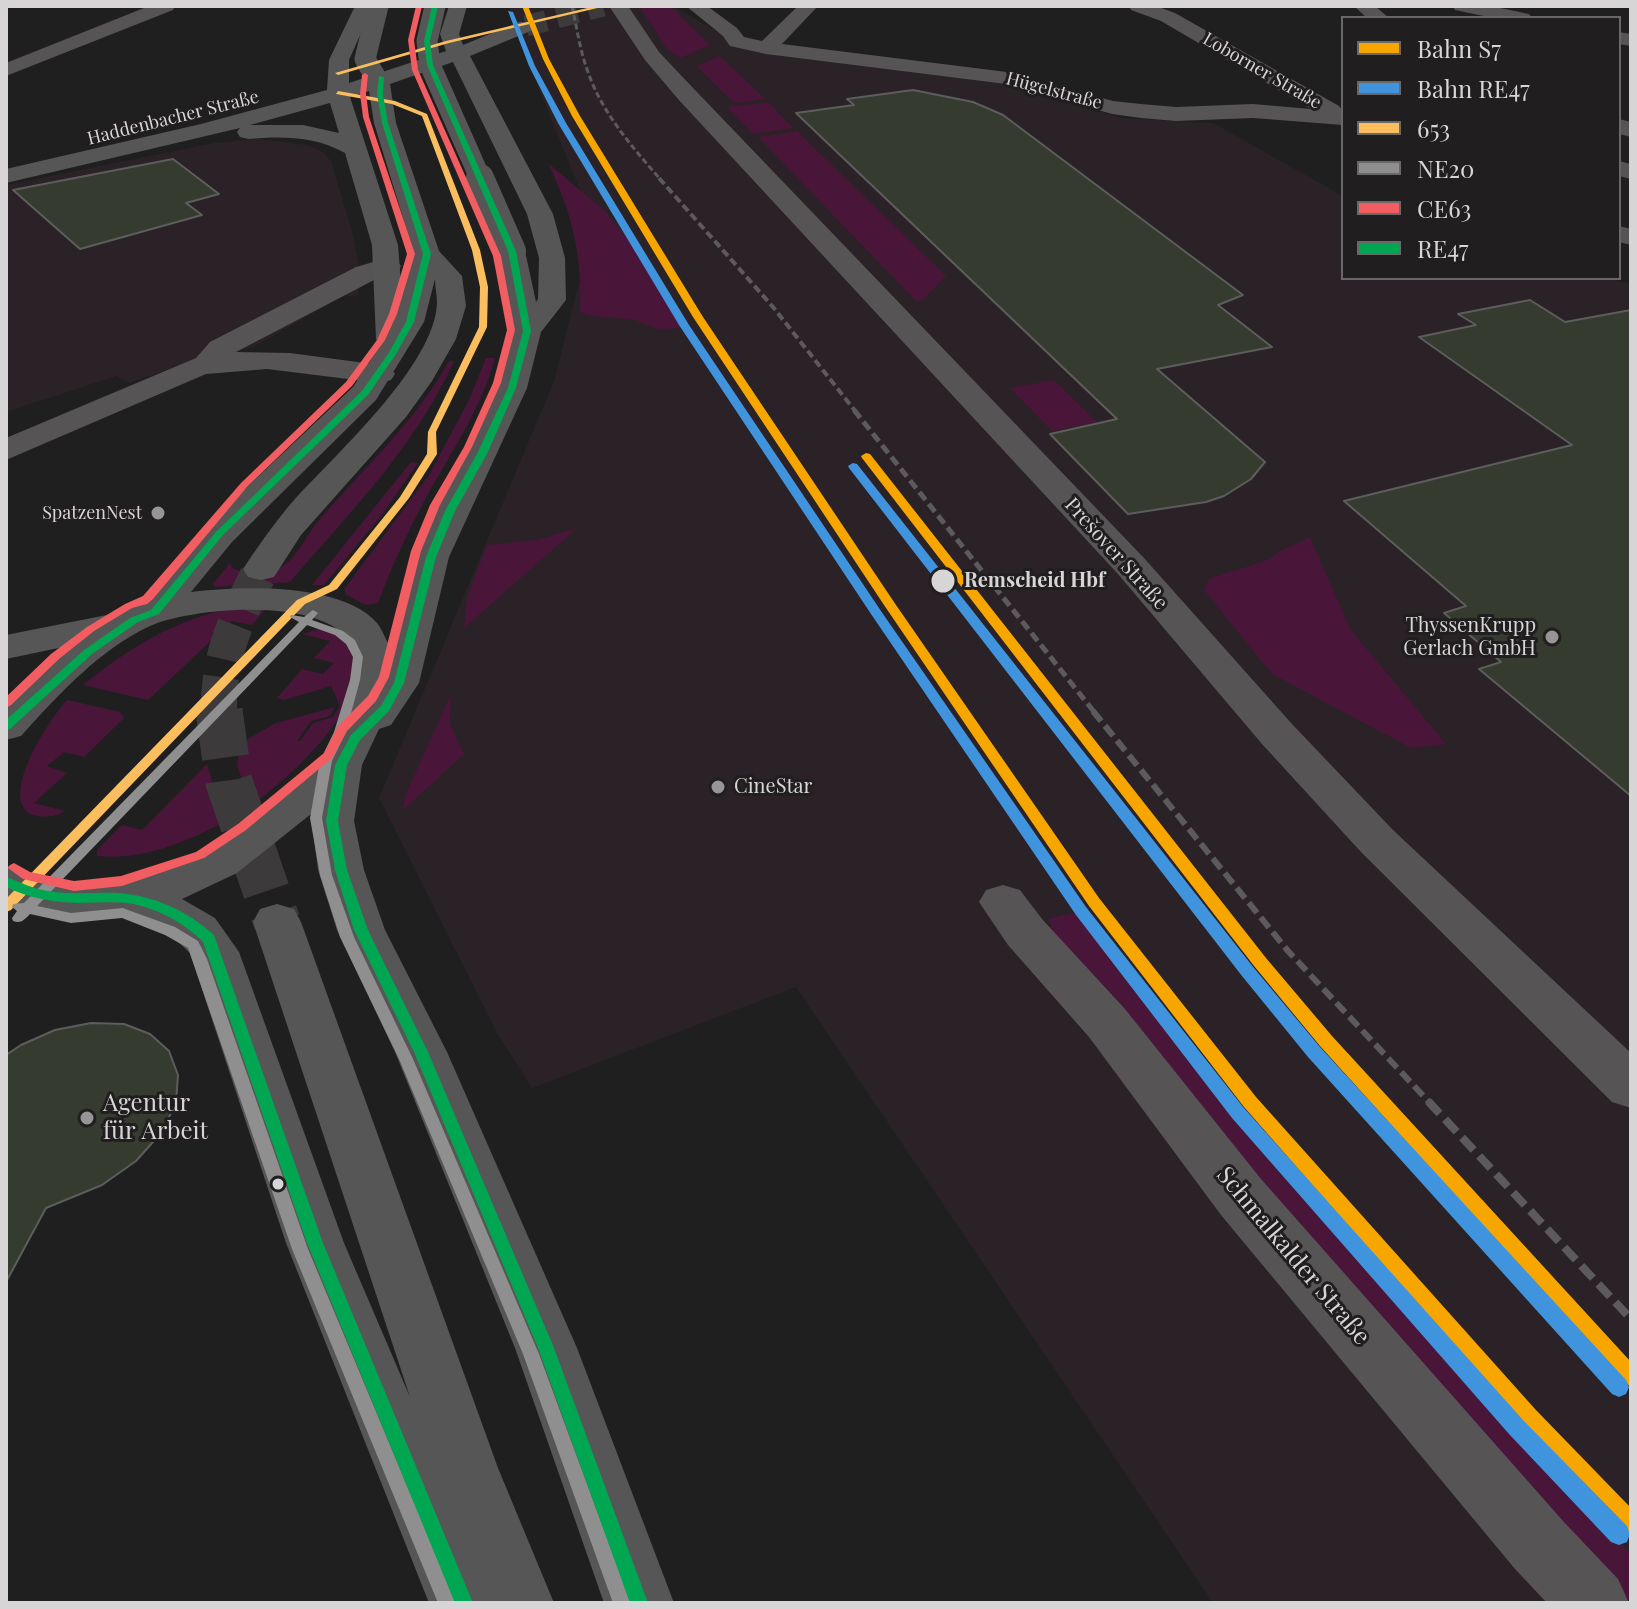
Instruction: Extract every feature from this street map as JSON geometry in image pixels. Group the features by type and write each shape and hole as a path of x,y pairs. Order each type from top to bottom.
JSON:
{"main road":[{"path":"364,6 339,60 338,83 355,149 381,226 387,266 386,364"},
{"path":"261,569 288,529 393,414 429,364 445,325 450,289 448,275 427,254 385,123 379,83 365,59 378,6"},
{"path":"379,83 407,6"},
{"path":"338,83 526,26 479,24 449,9"},
{"path":"11,893 73,902 125,897 207,870 252,840 348,751 385,708 399,683 431,557 450,511 482,454 512,388 527,331 552,300 552,258 547,232 452,47 449,9"},
{"path":"449,9 427,41 430,65 512,251 527,331"},
{"name":"Haddenbacher Straße","path":"6,176 162,140 338,83"},
{"name":"Haddenbacher Straße","path":"6,157 338,83"},
{"path":"162,140 256,131 295,132 332,139 355,149"},
{"path":"6,726 47,686 144,616 273,479 365,393 410,322 427,254"},
{"path":"6,647 242,598 301,602 347,619 364,632 374,654 371,683 348,751 332,821 341,870 361,930 421,1052 546,1348 639,1603"},
{"path":"125,897 177,917 205,934 215,952 310,1230 464,1603"},
{"path":"277,922 466,1468 519,1603"}],"street":[{"path":"6,70 166,6"},
{"name":"Hügelstraße","path":"695,6 730,32 737,42 766,48 1007,78 1112,107 1141,111 1176,114 1253,111 1341,118"},
{"path":"766,48 809,6"},
{"name":"Loborner Straße","path":"1138,6 1168,17 1341,117"},
{"path":"1462,6 1512,16"},
{"path":"1168,17 1199,10"},
{"name":"Prešover Straße","path":"621,11 652,56 686,94 1131,566 1246,700 1367,830 1631,1086"},
{"path":"199,366 221,348 366,273 387,266"},
{"path":"6,450 199,366 233,359 260,358 386,364"},
{"name":"Schmalkalder Straße","path":"1003,902 1025,932 1107,1023 1241,1197 1539,1545 1594,1603"}],"shaded area":[{"path":"509,6 673,6 733,41 1006,82 1120,118 1213,123 1341,195 1341,280 1614,280 1631,284 1631,1603 1213,1603 796,987 532,1088 497,1033 379,798 554,381 594,225 511,20"},
{"path":"639,6 671,7 710,45 680,58 667,49"},
{"path":"720,56 765,99 734,103 697,66"},
{"path":"768,102 793,128 753,134 727,107"},
{"path":"797,131 946,276 923,300 916,301 758,137"},
{"path":"257,139 307,145 323,152 331,161 353,235 358,262 358,295 342,297 253,347 195,360 129,383 116,376 6,412 6,185 214,143"},
{"path":"548,163 606,212 643,258 683,327 660,330 635,320 580,312 578,254 564,200"},
{"path":"486,358 495,358 482,395 413,522 378,603 366,605 345,594 345,588 429,475 469,400"},
{"path":"449,361 454,361 439,392 401,450 290,582 215,587 213,584 230,563 232,568 238,570 263,573 275,571 290,560 315,525 420,405"},
{"path":"1054,380 1097,422 1052,431 1010,388"},
{"path":"411,462 418,463 381,516 324,585 312,585"},
{"path":"577,528 464,628 467,598 487,545 537,540"},
{"path":"1310,537 1350,629 1446,744 1411,748 1272,674 1204,590 1209,579 1270,559"},
{"path":"232,608 266,609 252,625 232,621 148,700 83,685 153,637 191,620"},
{"path":"323,628 340,632 352,646 357,668 353,690 326,736 307,758 251,806 237,765 241,743 276,723 335,707 330,716 311,721 297,741 300,741 313,723 333,717 340,706 331,686 284,700 277,698 302,669 323,674 334,663 314,658 330,641 302,634"},
{"path":"451,694 450,724 464,754 403,810 405,796"},
{"path":"67,700 120,712 124,718 84,757 64,752 47,766 67,773 34,803 65,811 43,817 30,814 22,805 20,791 24,775 39,740"},
{"path":"207,764 224,822 179,843 147,853 97,856 97,850 122,825 142,830"},
{"path":"1077,912 1295,1187 1529,1447 1631,1554 1631,1603 1485,1443 1056,938 1048,919"}],"building":[{"path":"913,90 973,102 1003,115 1243,295 1218,305 1272,347 1157,369 1265,462 1251,479 1224,496 1206,502 1128,514 1050,434 1117,419 796,113 854,105 847,99"},
{"path":"173,159 219,194 186,203 202,215 80,249 13,190"},
{"name":"ThyssenKrupp Gerlach GmbH","path":"1530,300 1565,322 1631,310 1631,796 1479,669 1501,662 1444,613 1466,606 1344,501 1572,445 1419,337 1476,325 1458,314"},
{"name":"Agentur für Arbeit","path":"91,1023 124,1024 150,1034 169,1051 178,1075 176,1103 161,1133 136,1161 102,1185 46,1208 6,1282 6,1055 55,1030"}],"tunnel":[{"path":"526,26 603,6"},
{"path":"219,711 221,674 230,638 261,569"},
{"path":"219,711 229,782 277,922"}],"railway":[{"path":"572,6 585,64 601,102 629,143 661,180"},
{"path":"659,178 773,307 856,412"},
{"path":"854,410 1095,713"},
{"path":"1093,711 1288,951 1430,1103"},
{"path":"1428,1101 1631,1319"}],"rail line":[{"name":"S7","path":"525,6 546,59 576,116 698,317 890,605 1094,902 1250,1102 1528,1416 1631,1523"},
{"name":"RE47","path":"510,12 532,66 562,123 684,325 1081,911 1238,1113 1516,1427 1619,1534"},
{"name":"S7","path":"866,456 1260,962 1326,1041 1631,1376"},
{"name":"RE47","path":"853,466 1248,972 1314,1052 1619,1387"}],"transit line":[{"name":"CE63","path":"14,868 27,876 74,886 122,881 200,855 242,827 328,755 342,729 372,698 384,677 416,551 435,505 468,447 497,383 511,330 497,256 415,70 411,40 419,6"},
{"name":"RE47","path":"435,6 427,41 430,65 512,251 527,331 512,388 482,454 450,511 431,557 399,683 385,708 355,738 341,765 332,821 341,870 361,930 421,1052 546,1348 639,1603"},
{"name":"653","path":"338,73 448,42 603,6"},
{"name":"CE63","path":"143,602 244,485 349,384 381,340 393,314 411,254 366,117 363,94 365,75"},
{"name":"RE47","path":"6,726 88,652 134,620 155,612 219,534 365,393 392,354 410,322 427,254 385,123 380,94 381,77"},
{"name":"653","path":"6,907 301,602 333,587 404,498 432,454 432,432 483,327 484,287 476,250 425,115 393,102 338,93"},
{"name":"CE63","path":"6,703 90,629 149,597"},
{"name":"NE20","path":"18,918 313,613"},
{"name":"NE20","path":"295,617 339,633 351,642 358,657 355,680 340,732 326,761 316,818 326,875 347,937 406,1059 531,1354 622,1603"},
{"name":"RE47","path":"6,882 35,894 144,902 180,917 209,939 315,1243 464,1603"},
{"name":"NE20","path":"18,907 71,918 123,913 170,931 193,945 300,1249 447,1603"}],"place":[{"name":"SpatzenNest","path":"158,513"},
{"name":"Remscheid Hbf","path":"943,581"},
{"name":"ThyssenKrupp Gerlach GmbH","path":"1552,637"},
{"name":"CineStar","path":"718,787"},
{"name":"Agentur für Arbeit","path":"87,1118"}]}
